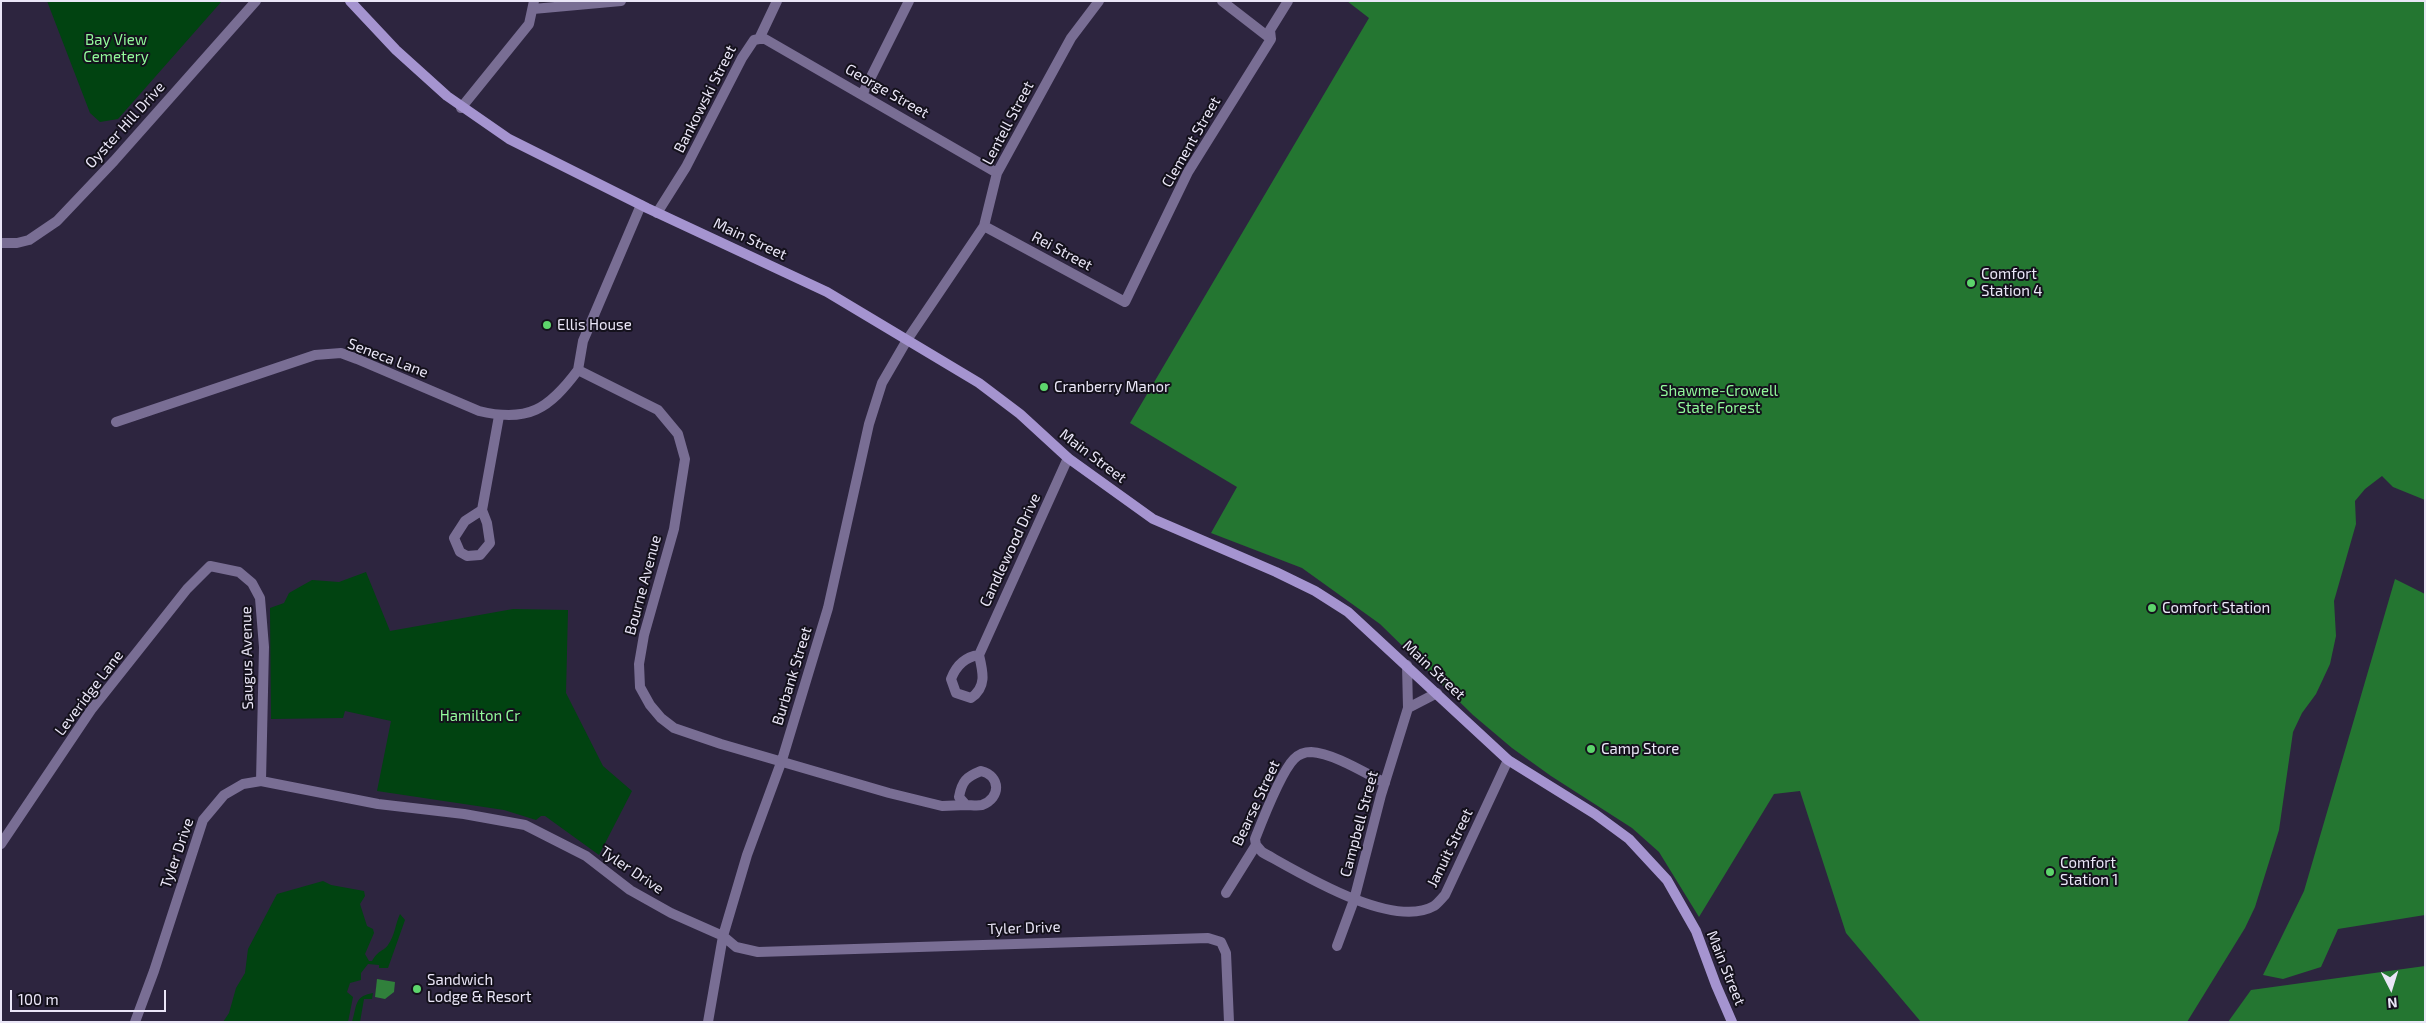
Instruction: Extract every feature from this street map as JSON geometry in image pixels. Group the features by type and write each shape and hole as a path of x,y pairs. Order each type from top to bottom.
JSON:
{"main road":[{"name":"Main Street","path":"350,1 396,50 461,108 509,140 657,213 827,292 980,383 1020,414 1068,458 1153,519 1276,572 1315,591 1348,612 1508,760 1602,819 1629,839 1667,880 1696,931 1732,1022"}],"street":[{"name":"Oyster Hill Drive","path":"1,243 17,243 29,240 57,221 256,1"},
{"path":"461,108 529,24 533,5 621,1"},
{"name":"Bankowski Street","path":"657,213 686,167 742,58 754,40 759,39 777,1"},
{"path":"863,93 910,1"},
{"name":"Lentell Street","path":"907,340 984,226 997,173 1071,38 1099,1"},
{"path":"1222,1 1271,39"},
{"name":"Clement Street","path":"1126,302 1188,172 1271,39 1270,30 1288,1"},
{"name":"George Street","path":"759,39 766,38 997,173"},
{"path":"578,370 583,341 641,205"},
{"name":"Rei Street","path":"984,226 1126,302"},
{"name":"Burbank Street","path":"708,1022 723,936 747,855 782,760 828,608 869,424 882,383 907,340"},
{"name":"Seneca Lane","path":"116,422 286,364 328,353 340,353 357,359 479,411 499,416 521,416 542,408 560,393 578,370"},
{"name":"Bourne Avenue","path":"578,370 658,410 678,434 685,459 674,529 644,635 639,664 640,687 650,706 674,728 721,744 782,760 889,793 942,806 966,805"},
{"path":"482,510 465,521 454,538 460,552 467,556 480,555 490,543 487,523 482,510 499,416"},
{"name":"Candlewood Drive","path":"979,655 1068,458"},
{"name":"Saugus Avenue","path":"210,566 239,572 252,583 260,598 264,647 261,781"},
{"name":"Leveridge Lane","path":"1,844 91,710 187,589 210,566"},
{"name":"Campbell Street","path":"1336,946 1354,900 1385,783 1408,708 1407,665"},
{"path":"1408,708 1437,693"},
{"name":"Bearse Street","path":"1226,893 1256,845 1255,839 1292,760 1309,752 1326,755 1385,783"},
{"name":"Januit Street","path":"1256,845 1262,852 1354,900 1381,908 1413,912 1434,906 1445,895 1508,760"},
{"name":"Tyler Drive","path":"135,1022 154,971 203,820 224,795 243,784 261,781 378,804 464,814 525,826 586,856 630,890 655,904 723,936 736,947 758,952 1208,938 1222,942 1226,953 1229,1022"}],"green space":[{"name":"Bay View Cemetery","path":"47,1 222,1 118,119 100,122 90,113"},
{"name":"Shawme-Crowell State Forest","path":"1347,1 2425,1 2425,500 2393,487 2382,476 2365,489 2355,501 2356,524 2334,601 2336,636 2330,664 2316,694 2302,713 2293,732 2279,830 2255,907 2245,928 2187,1022 1921,1022 1846,933 1800,791 1774,794 1699,917 1659,852 1632,828 1551,776 1512,748 1473,715 1380,624 1302,568 1211,533 1237,487 1130,423 1369,18"},
{"name":"Hamilton Cr","path":"366,572 390,631 513,609 568,610 566,693 603,766 632,791 599,855 545,816 541,816 536,820 504,810 377,791 391,721 345,711 343,718 271,719 270,608 284,603 289,593 312,580 339,582"},
{"path":"2395,579 2425,594 2425,915 2338,929 2321,967 2283,979 2263,975 2304,891"},
{"path":"323,881 331,885 364,891 365,896 360,904 367,926 373,929 374,933 365,954 369,961 372,961 388,945 400,914 405,920 388,968 379,968 379,965 368,964 361,973 361,980 350,983 347,992 353,997 348,1022 223,1022 229,1013 236,988 245,973 248,949 277,894"},
{"path":"2425,966 2425,1022 2228,1022 2251,990"},
{"path":"373,993 372,999 364,999 360,1022 352,1022 359,999"}],"shaded area":[{"path":"377,979 395,982 394,992 385,999 375,997"}],"place":[{"name":"Comfort Station 4","path":"1971,283"},
{"name":"Ellis House","path":"547,325"},
{"name":"Cranberry Manor","path":"1044,387"},
{"name":"Comfort Station","path":"2152,608"},
{"name":"Camp Store","path":"1591,749"},
{"name":"Comfort Station 1","path":"2050,872"},
{"name":"Sandwich Lodge & Resort","path":"417,989"}]}
